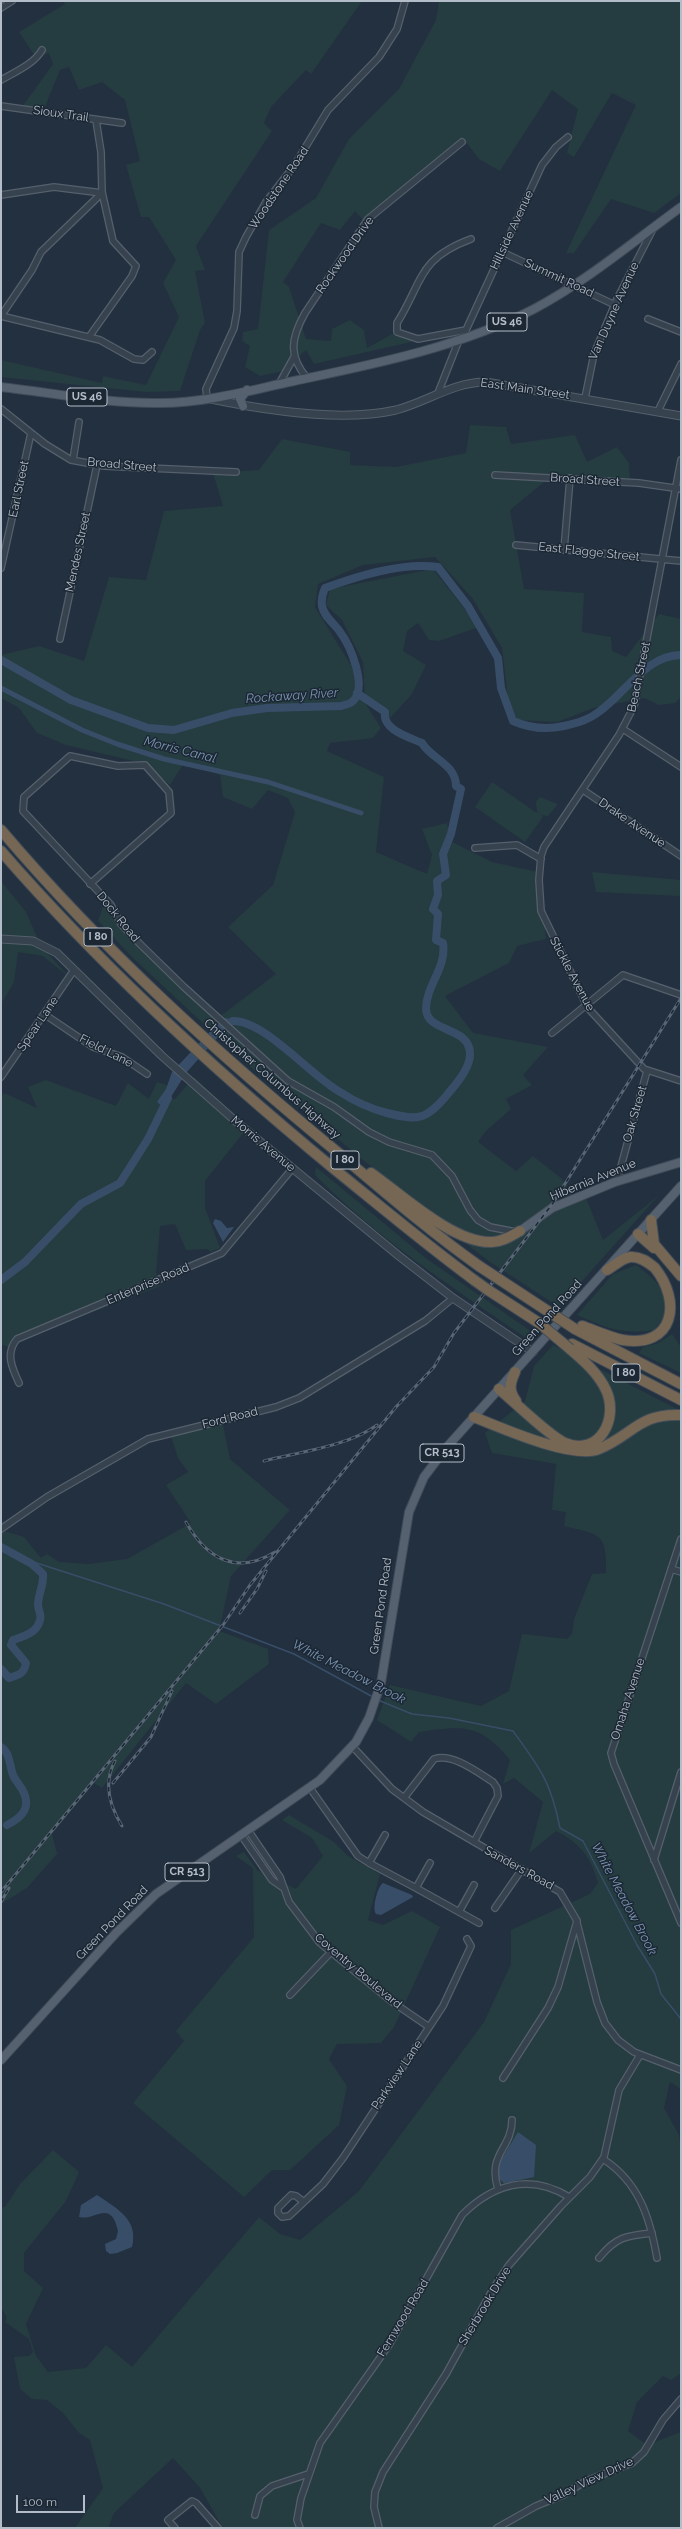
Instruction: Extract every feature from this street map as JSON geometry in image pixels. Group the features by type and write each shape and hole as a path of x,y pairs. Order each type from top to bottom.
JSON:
{"highway":[{"name":"Christopher Columbus Highway","path":"1,830 99,937 202,1038 292,1116 479,1266 533,1303 579,1327"},
{"name":"I 80","path":"1,851 81,939 185,1040 211,1065 295,1136 474,1280 571,1346 681,1400"},
{"path":"292,1116 452,1230 486,1242 504,1240 520,1231"},
{"path":"651,1220 652,1240 681,1276"},
{"path":"638,1234 661,1253"},
{"path":"579,1327 623,1340 636,1340 659,1334 672,1320 676,1304 672,1287 652,1265 642,1259 631,1257 625,1258 607,1270"},
{"name":"I 80","path":"579,1327 681,1384"},
{"path":"500,1389 553,1436 566,1444 584,1445 597,1440 605,1434 611,1414 607,1391 591,1368 571,1346"},
{"path":"515,1372 510,1390 520,1406"},
{"path":"474,1417 563,1449 583,1452 599,1450 650,1418 666,1414 681,1415"}],"main road":[{"name":"US 46","path":"1,387 146,403 181,402 279,384 379,362 513,319 572,286 681,207"},
{"path":"243,406 240,399 247,390"},
{"name":"Hibernia Avenue","path":"520,1231 552,1208 618,1181 681,1162"},
{"name":"Green Pond Road","path":"1,2060 148,1901 162,1889 310,1788 330,1772 352,1746 372,1709 378,1693 404,1537 412,1501 430,1467 681,1186"}],"street":[{"path":"1,8 12,1"},
{"name":"Woodstone Road","path":"206,398 206,390 234,328 237,312 239,252 246,237 266,202 294,166 328,110 379,57 397,29 405,1"},
{"path":"1,80 39,56 42,50"},
{"name":"Sioux Trail","path":"1,106 122,123"},
{"path":"89,337 136,268 134,262 113,241 102,193 101,152 96,120"},
{"name":"Hillside Avenue","path":"458,336 466,330 542,165 556,147 568,137"},
{"name":"Rockwood Drive","path":"279,384 294,357 294,346 300,322 368,219 462,142"},
{"path":"1,195 54,188 102,193"},
{"path":"102,193 41,252 32,270 1,316 89,337 110,344 134,359 143,360 152,352"},
{"name":"Van Duyne Avenue","path":"584,398 590,363 615,306 654,227"},
{"path":"438,394 458,336 418,339 397,332 396,327 425,268 456,244 471,239"},
{"name":"Summit Road","path":"502,252 615,306"},
{"path":"648,319 681,332"},
{"path":"294,357 296,366 307,378"},
{"path":"658,411 681,364"},
{"name":"East Main Street","path":"206,398 243,406 289,411 372,415 403,408 467,383 486,382 681,416"},
{"name":"Broad Street","path":"1,408 62,456 73,460 97,465 236,472"},
{"path":"73,460 79,422"},
{"name":"Earl Street","path":"1,568 31,433"},
{"name":"Beach Street","path":"540,870 541,859 547,842 623,729 634,706 662,559 678,489 681,460"},
{"name":"Mendes Street","path":"60,639 97,465"},
{"name":"Broad Street","path":"495,475 570,478 678,489"},
{"path":"564,550 570,478"},
{"name":"East Flagge Street","path":"516,545 681,561"},
{"path":"623,729 681,767"},
{"name":"Dock Road","path":"90,884 171,813 169,792 145,765 118,766 70,756 39,785 27,794 22,805 23,811 90,884 111,905 122,924 140,944 218,1019 288,1081 334,1107 369,1132 388,1142 432,1155 452,1176 470,1210 478,1220 490,1227 520,1231"},
{"name":"Drake Avenue","path":"582,790 681,856"},
{"path":"475,848 518,845 541,859"},
{"name":"Stickle Avenue","path":"540,870 539,898 541,911 586,1003 608,1031 647,1071 681,1081"},
{"name":"Morris Avenue","path":"1,939 39,942 57,953 175,1068 292,1169 454,1298 533,1352"},
{"name":"Spear Lane","path":"1,1078 74,970"},
{"path":"552,1033 586,1003 624,975 681,995"},
{"name":"Field Lane","path":"44,1014 93,1047 122,1057 147,1074"},
{"name":"Oak Street","path":"618,1181 647,1071"},
{"name":"Enterprise Road","path":"18,1383 10,1356 11,1348 17,1339 222,1253 292,1169"},
{"name":"Ford Road","path":"1,1529 47,1497 148,1439 276,1407 299,1398 425,1321 454,1298"},
{"name":"Omaha Avenue","path":"681,1539 612,1753 614,1764 681,1923"},
{"path":"671,1569 681,1572"},
{"name":"Sanders Road","path":"352,1746 404,1798 430,1817 560,1892 572,1909 577,1921 597,2002 605,2023 618,2040 640,2055 681,2070"},
{"path":"404,1798 434,1759 441,1757 452,1759 493,1782 497,1788 498,1796 474,1842"},
{"path":"654,1860 681,1772"},
{"path":"310,1788 353,1852 369,1863 479,1923"},
{"name":"Coventry Boulevard","path":"245,1833 280,1877 282,1887 289,1902 312,1933 331,1952 391,2001 429,2027"},
{"path":"369,1863 385,1835"},
{"path":"416,1888 430,1863"},
{"path":"495,1908 522,1869"},
{"path":"459,1912 474,1885"},
{"path":"503,2078 548,2008 558,1987 577,1921"},
{"name":"Parkview Lane","path":"304,2202 296,2196 291,2195 278,2208 278,2213 282,2217 289,2216 304,2202 323,2184 343,2158 443,2006 471,1946 467,1939"},
{"path":"290,1995 331,1952"},
{"name":"Sherbrook Drive","path":"379,2528 374,2507 375,2492 383,2472 446,2374 493,2289 520,2252 569,2197 590,2177 603,2159 608,2147 614,2107 619,2090 640,2055"},
{"path":"498,2189 494,2165 512,2130 512,2120"},
{"path":"603,2159 629,2180 646,2211 657,2258"},
{"name":"Fernwood Road","path":"300,2528 297,2520 308,2474 327,2431 389,2345 462,2215 473,2204 498,2189 531,2183 556,2189 569,2197"},
{"path":"599,2258 610,2244 620,2238 652,2232"},
{"name":"Valley View Drive","path":"497,2528 536,2506 563,2496 586,2481 632,2463 644,2452 663,2420 681,2399"},
{"path":"255,2515 260,2496 272,2486 308,2474"},
{"path":"175,2528 168,2520 192,2501 218,2528"}],"green space":[{"path":"63,1 362,1 311,74 306,70 271,107 264,123 272,131 196,246 205,270 195,271 205,323 200,330 180,391 145,392 1,377 1,360 102,383 103,376 146,385 179,317 163,283 176,260 149,217 141,217 126,165 140,161 125,100 102,82 79,90 69,67 60,70 44,109 22,107 53,64 49,53 36,58 19,32 65,4"},
{"path":"439,1 681,1 681,193 654,213 611,199 574,253 566,253 636,105 612,93 574,157 567,153 578,109 552,90 500,171 479,159 463,138 365,222 355,211 340,230 321,223 283,282 289,287 306,339 331,341 332,329 350,320 364,330 367,348 394,333 415,341 420,340 314,364 306,350 283,371 260,376 245,367 250,346 242,341 243,332 258,329 269,230 316,198 349,139 399,89 436,20"},
{"path":"470,425 506,427 511,444 575,435 587,462 617,447 629,463 630,481 554,474 510,510 524,589 584,593 582,632 611,637 612,651 626,657 659,614 681,619 681,697 675,703 659,705 644,698 594,708 557,722 518,720 509,706 502,648 473,599 435,557 363,565 318,584 315,607 352,667 367,706 381,728 373,738 330,743 327,751 384,777 376,852 427,874 432,855 422,829 447,823 450,841 492,862 538,872 546,939 517,946 509,963 445,996 473,1033 548,1047 523,1075 532,1085 506,1099 511,1109 485,1132 478,1142 516,1171 533,1156 561,1178 573,1197 584,1193 603,1240 658,1196 559,1307 490,1262 447,1229 249,1066 135,960 98,921 105,900 121,921 219,1017 276,974 228,927 273,885 295,812 288,798 268,790 252,809 223,797 220,775 184,763 170,785 142,763 66,745 37,733 19,708 1,698 1,655 39,646 84,661 109,577 146,580 164,511 223,506 213,473 259,470 282,439 350,452 350,465 396,467 466,453"},
{"path":"433,569 479,627 439,641 429,640 418,623 407,631 403,651 426,665 412,694 390,718 365,697 363,662 342,620 326,605 330,589"},
{"path":"492,782 537,813 536,802 540,797 558,804 548,816 541,815 543,817 525,842 475,807"},
{"path":"592,872 681,880 681,896 596,892"},
{"path":"1,881 26,912 41,946 70,978 43,956 18,952 14,982 1,1004"},
{"path":"194,1077 248,1127 205,1181 205,1208 220,1248 211,1252 207,1249 186,1250 175,1224 160,1226 156,1273 161,1286 47,1329 8,1347 1,1344 1,1097 4,1093 37,1108 28,1087 46,1080 116,1106 128,1083 149,1099 157,1082 169,1086 165,1098 175,1099"},
{"path":"316,1167 427,1259 535,1334 526,1338 416,1261 339,1198 315,1175"},
{"path":"636,1265 654,1280 662,1290 666,1303 668,1312 654,1330 633,1332 623,1331 596,1324 577,1315 613,1274"},
{"path":"672,1334 681,1347 681,1373 639,1353 643,1347 658,1343"},
{"path":"553,1345 681,1411 681,2089 670,2082 664,2108 679,2135 681,2151 681,2373 671,2380 663,2376 637,2402 628,2431 647,2445 681,2432 681,2528 223,2528 200,2488 173,2458 114,2513 108,2528 75,2528 103,2488 90,2440 78,2432 63,2413 47,2400 32,2399 20,2389 14,2357 29,2356 33,2352 29,2339 5,2322 7,2317 1,2308 1,2208 5,2207 20,2184 53,2150 79,2172 66,2201 24,2253 24,2271 43,2288 26,2324 36,2356 48,2372 86,2368 106,2345 132,2367 259,2217 280,2234 300,2240 359,2191 484,2022 511,1964 511,1930 590,1894 598,1883 588,1858 578,1846 556,1831 529,1853 543,1802 514,1778 503,1784 510,1760 489,1739 479,1733 459,1728 419,1732 411,1742 377,1720 390,1685 481,1706 509,1691 522,1634 567,1639 572,1634 574,1619 592,1574 606,1573 606,1560 603,1542 593,1534 586,1531 564,1526 566,1512 552,1510 556,1464 492,1453 485,1433 525,1401 534,1366"},
{"path":"222,1420 230,1459 290,1510 231,1576 219,1631 268,1649 269,1664 216,1704 186,1683 102,1788 94,1783 52,1834 57,1854 27,1888 1,1904 1,1530 24,1537 41,1558 47,1554 59,1562 88,1564 127,1559 191,1523 166,1485 188,1472 178,1458 169,1430"},
{"path":"289,1815 334,1842 348,1856 380,1874 368,1920 383,1925 412,1911 440,1927 394,2027 381,2043 337,2044 329,2059 347,2086 339,2125 290,2170 272,2170 244,2197 133,2103 184,2041 176,2031 254,1937 253,1868 236,1856 244,1852 257,1870 296,1889 323,1856 312,1838 282,1820"}],"water":[{"path":"223,1018 242,1020 241,1026 232,1024 225,1029 186,1073 164,1108 157,1102 166,1089 172,1072"},
{"path":"215,1219 221,1221 227,1228 234,1227 223,1242 213,1223"},
{"path":"383,1883 412,1895 413,1897 381,1915 376,1914 376,1898"},
{"path":"518,2132 536,2145 534,2177 504,2183 498,2178 498,2165"},
{"path":"97,2195 125,2216 132,2229 132,2247 117,2253 110,2254 106,2251 105,2244 116,2239 118,2231 115,2221 111,2215 102,2213 79,2217 81,2205"}],"waterway":[{"name":"Rockaway River","path":"1,660 71,700 148,728 174,730 232,713 267,708 341,706 352,702 357,695 359,686 358,676 356,666 344,638 323,610 322,595 325,588 381,571 410,566 438,567 468,606 498,658 501,688 513,721 531,727 551,728 569,725 587,719 610,703 647,668 658,661 681,655"},
{"name":"Morris Canal","path":"1,688 82,730 117,744 164,759 268,782 361,813"},
{"path":"233,1021 245,1023 259,1029 328,1084 357,1102 398,1116 414,1117 427,1114 440,1103 458,1081 470,1059 468,1044 463,1038 433,1022 428,1017 426,1009 429,992 439,969 443,952 443,943 436,940 438,914 433,909 438,895 437,881 446,875 443,854 451,834 461,789 456,786 455,778 452,772 422,743 392,728 385,718 385,712 357,693"},
{"path":"1,1280 25,1262 81,1204 120,1183 148,1139 168,1098"},
{"path":"1,1547 32,1564 43,1574 42,1586 38,1601 41,1616 38,1624 30,1633 13,1640 11,1645 26,1663 24,1670 18,1675 9,1678 1,1669"},
{"name":"White Meadow Brook","path":"18,1557 164,1604 294,1654 373,1697"},
{"name":"White Meadow Brook","path":"378,1700 412,1714 449,1718 513,1731 543,1776 553,1799 560,1828 583,1841 637,1945 655,1974 661,1994 681,2019"},
{"path":"1,1747 7,1753 13,1775 22,1789 26,1801 24,1811 18,1819 7,1825"}],"railway":[{"path":"1,1892 223,1625 250,1585 396,1407 434,1367 454,1333 553,1203 681,998"},
{"path":"264,1461 323,1448 352,1438 377,1425"},
{"path":"186,1522 194,1535 203,1545 223,1560 235,1563 247,1562 261,1559 275,1552"},
{"path":"240,1613 257,1589 266,1571"},
{"path":"113,1783 151,1737 172,1691"},
{"path":"115,1761 109,1777 109,1794 117,1818 122,1826"},
{"path":"1,1902 9,1888"}]}
